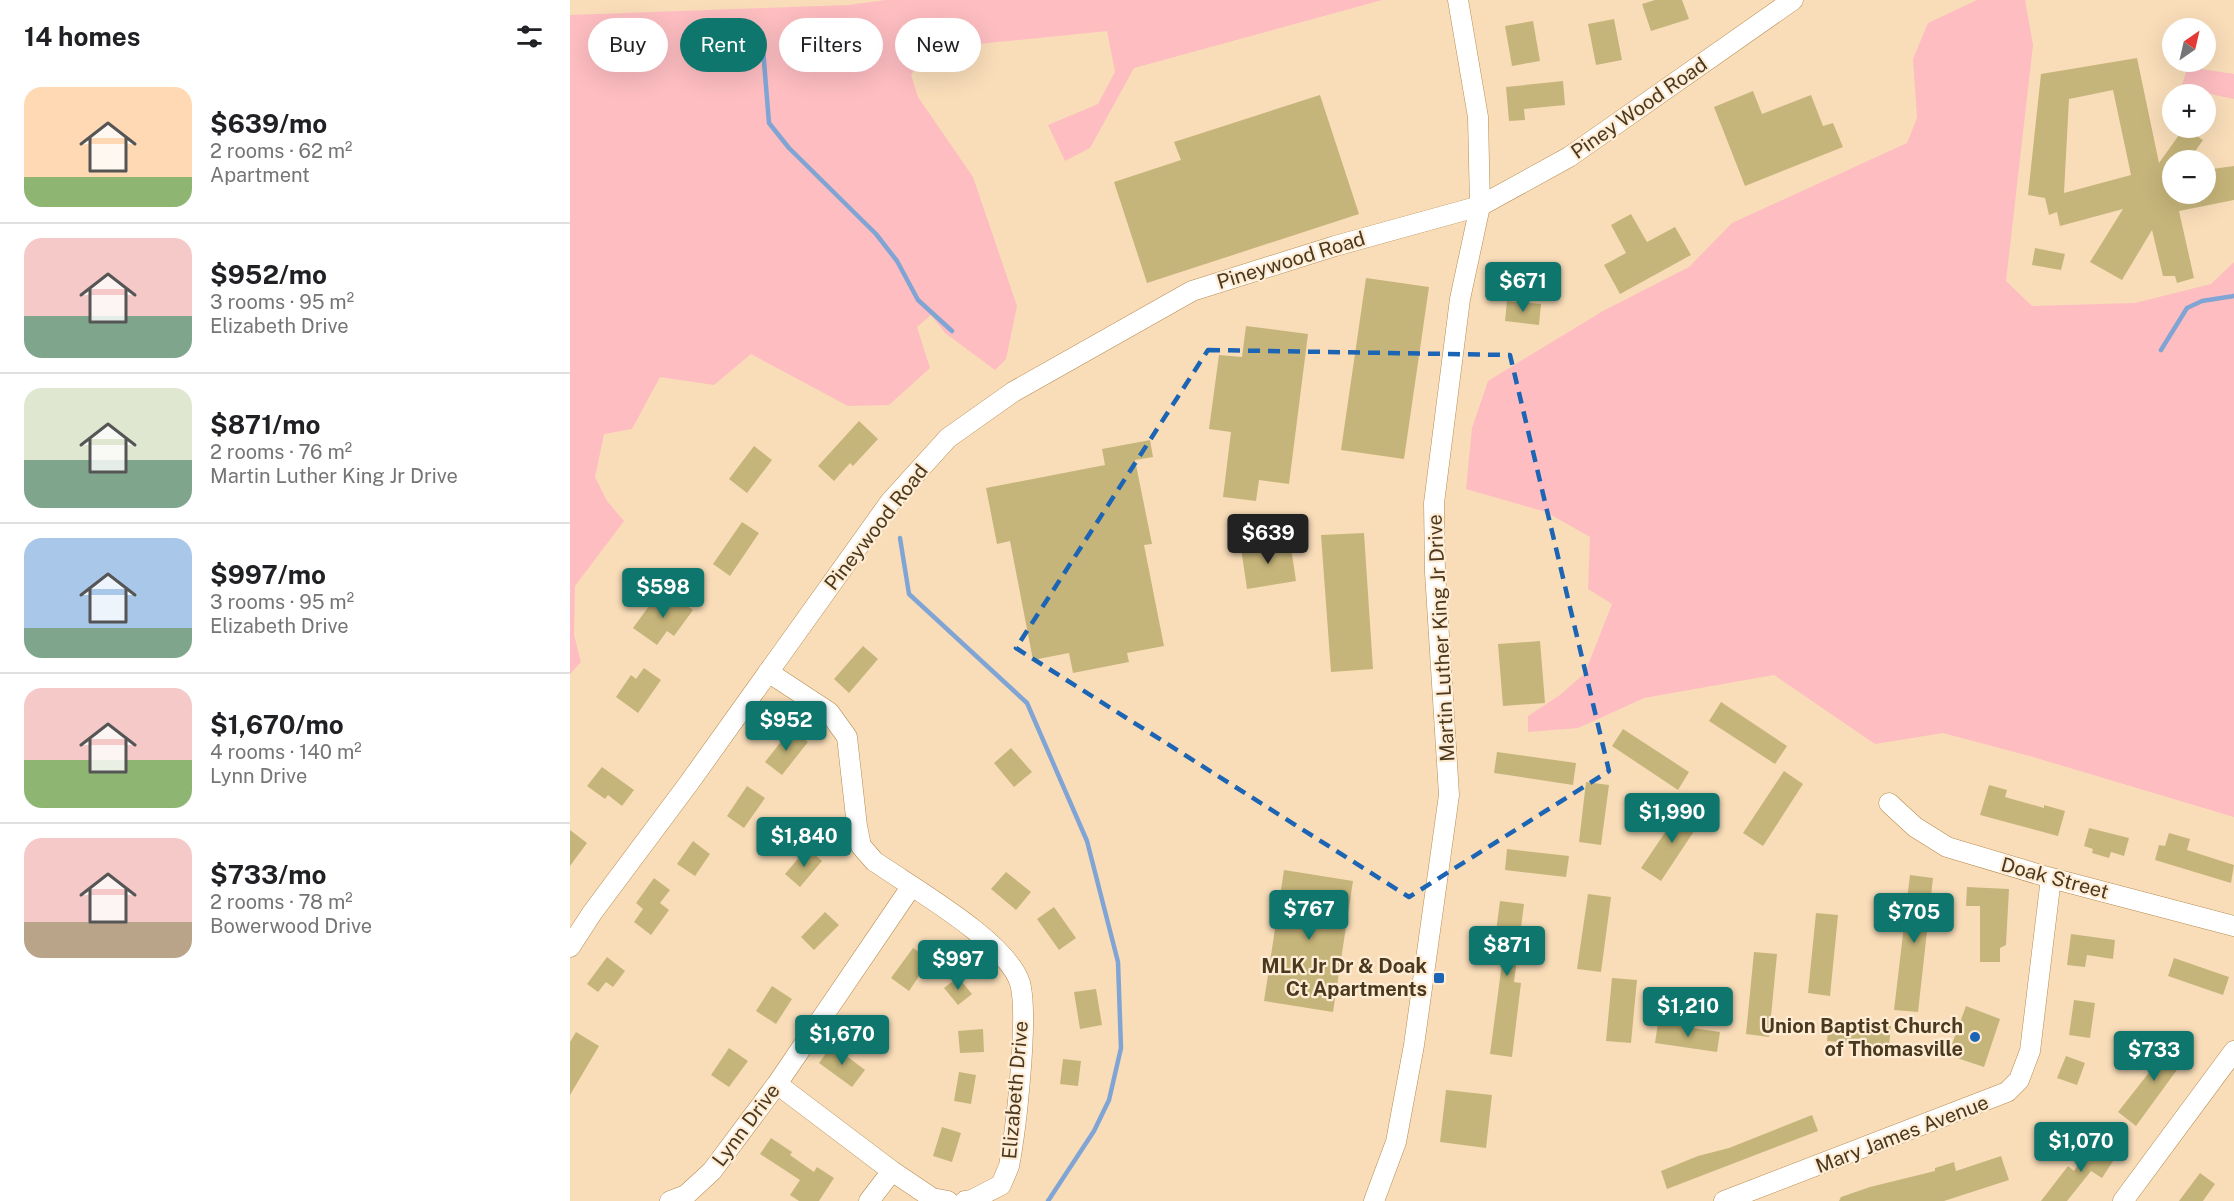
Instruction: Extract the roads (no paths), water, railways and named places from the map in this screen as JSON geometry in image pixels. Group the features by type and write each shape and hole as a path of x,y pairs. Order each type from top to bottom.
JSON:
{"street":[{"name":"Martin Luther King Jr Drive","path":"1374,1201 1395,1142 1414,1046 1449,795 1435,572 1434,503 1460,299 1480,206 1478,117 1458,0"},
{"name":"Piney Wood Road","path":"1480,206 1569,157 1793,0"},
{"name":"Pineywood Road","path":"570,947 890,502 948,438 1012,392 1192,291 1335,246 1480,206"},
{"name":"Elizabeth Drive","path":"768,672 829,712 847,737 861,846 874,861 983,937 1007,962 1020,983 1022,1034 1009,1166 1001,1185 972,1200 965,1201"},
{"name":"Doak Street","path":"1889,803 1915,827 1947,847 2050,878 2234,926"},
{"name":"Mary James Avenue","path":"1724,1201 2007,1092 2019,1080 2030,1051 2050,878"},
{"name":"Lynn Drive","path":"670,1201 686,1196 712,1171 777,1084 911,887"},
{"path":"2123,1201 2234,1051"},
{"path":"777,1084 892,1171 932,1198 948,1201"},
{"path":"869,1201 892,1171"}],"waterway":[{"path":"765,72 769,123 789,148 876,234 897,261 918,300 952,331"},
{"path":"2161,350 2187,308 2202,301 2234,296"},
{"path":"900,538 909,594 1027,703 1087,841 1118,962 1121,1048 1109,1100 1094,1131 1048,1201"}],"place":[{"name":"MLK Jr Dr & Doak Ct Apartments","path":"1439,978"},
{"name":"Union Baptist Church of Thomasville","path":"1975,1037"}]}
